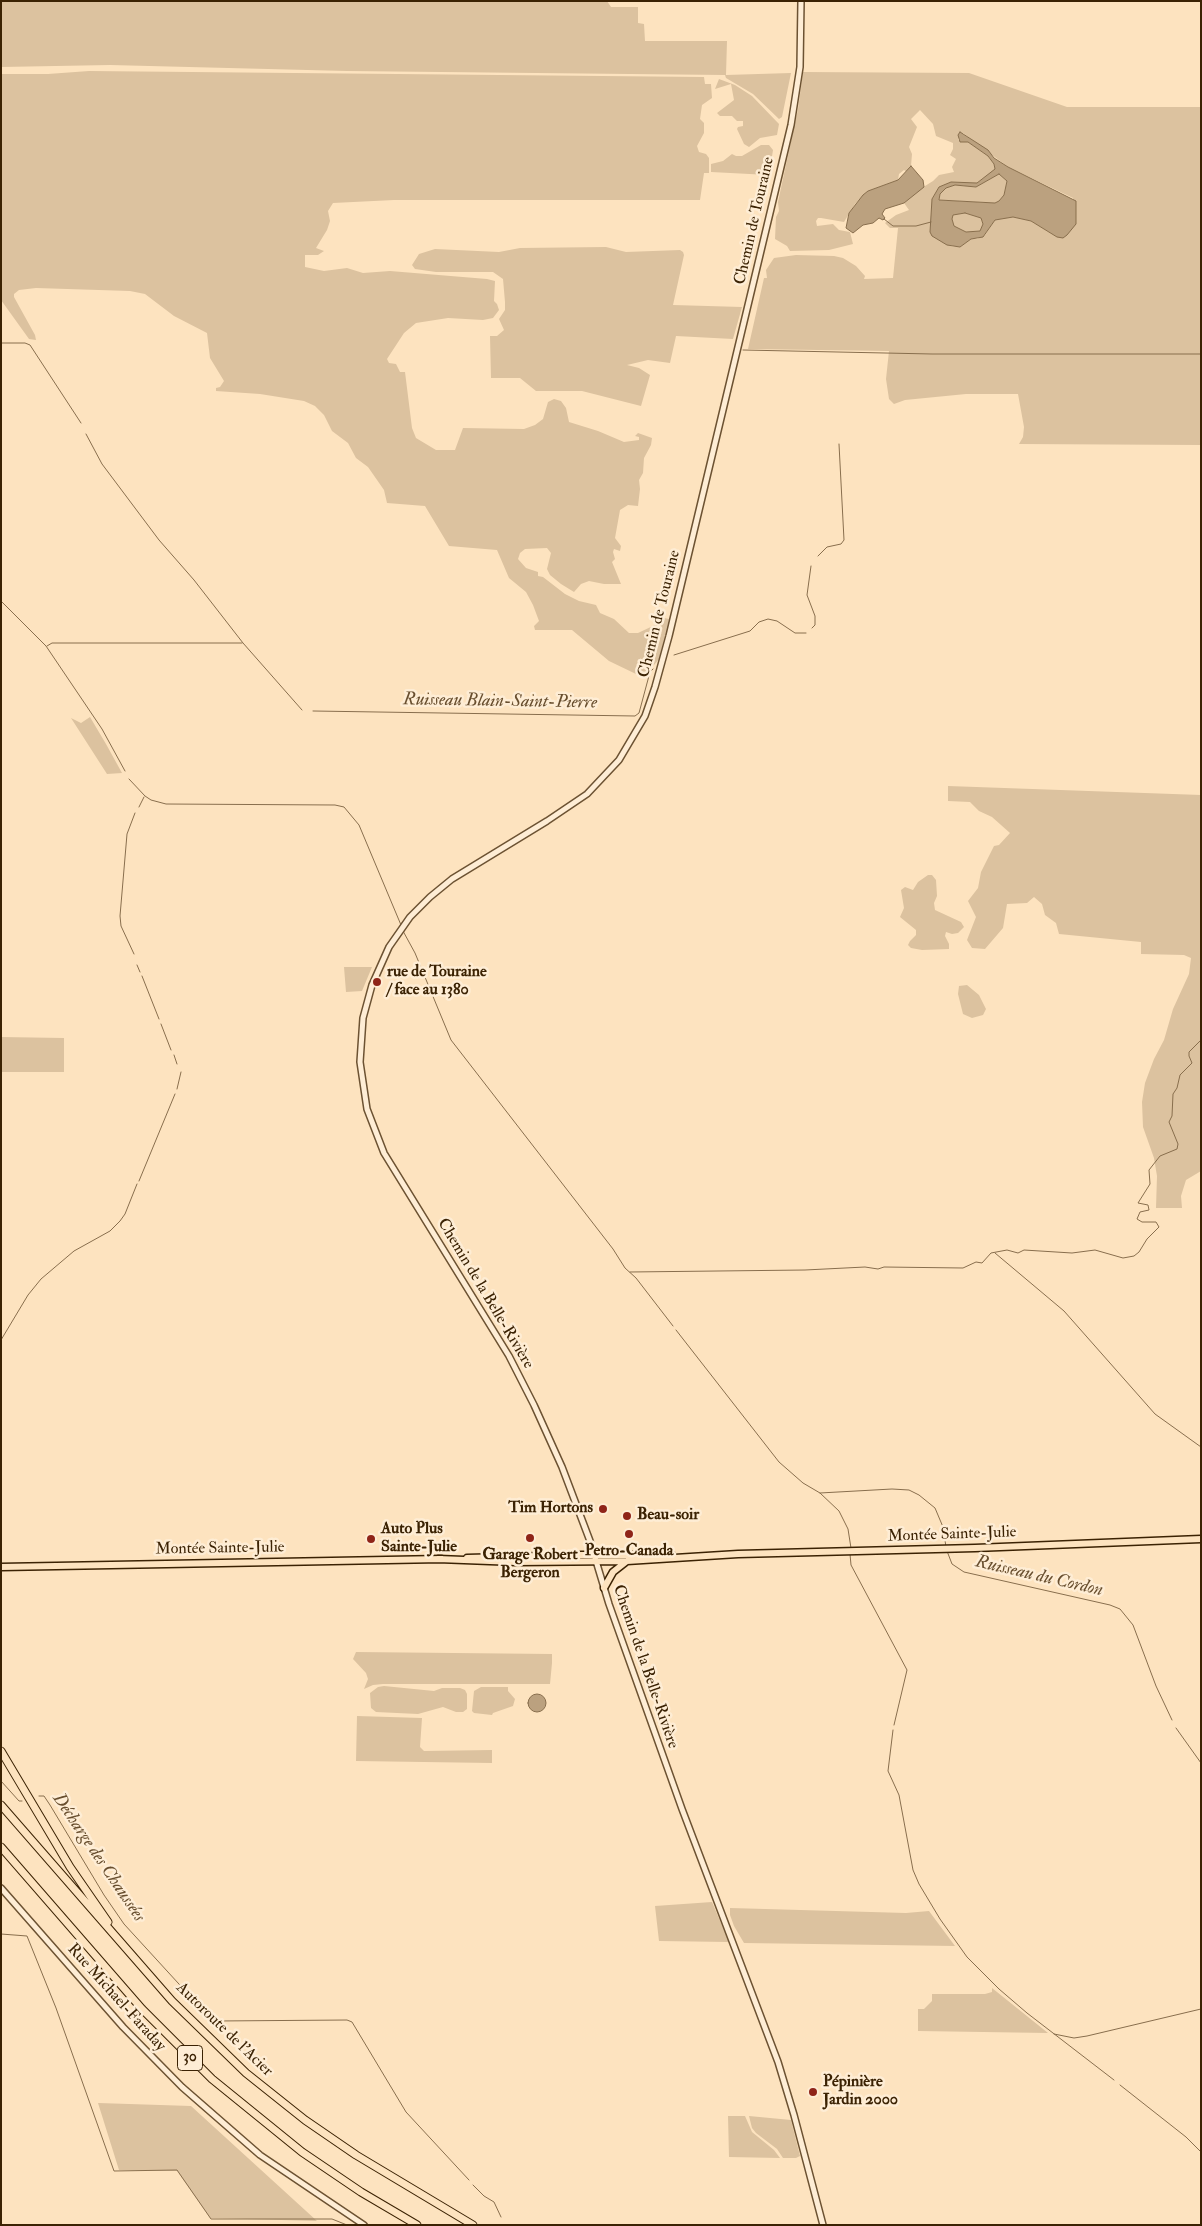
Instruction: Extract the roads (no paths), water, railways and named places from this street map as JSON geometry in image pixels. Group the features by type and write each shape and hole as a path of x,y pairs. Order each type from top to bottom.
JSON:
{"highway":[{"path":"1,1751 70,1868 126,1949"},
{"name":"Autoroute de l'Acier","path":"1,1805 126,1949 196,2026 275,2097 356,2156 472,2225"},
{"name":"30","path":"1,1847 142,2009 212,2079 302,2152 361,2192 417,2225"}],"main road":[{"name":"Montée Sainte-Julie","path":"1,1567 703,1556 1201,1539"},
{"name":"Montée Sainte-Julie","path":"595,1558 627,1561 703,1556"},
{"path":"604,1588 614,1570 627,1561"}],"street":[{"name":"Chemin de Touraine","path":"370,1118 360,1069 363,1018 378,968 398,932 424,902 452,879 547,821 587,794 619,760 645,716 669,636 791,125 800,72 801,1"},
{"name":"Chemin de la Belle-Rivière","path":"370,1118 388,1160 463,1280 524,1384 562,1466 688,1824 773,2046 790,2098 823,2225"},
{"name":"Rue Michael-Faraday","path":"1,1888 115,2019 182,2087 260,2155 364,2225"}],"waterway":[{"path":"884,219 893,226 916,226 931,222"},
{"path":"1,343 25,343 30,345 81,423"},
{"path":"743,350 932,354 1201,354"},
{"path":"86,434 102,464 159,540 194,580 243,643 302,710"},
{"name":"Ruisseau Blain-Saint-Pierre","path":"818,556 827,547 841,544 844,540 839,444"},
{"name":"Ruisseau Blain-Saint-Pierre","path":"811,566 807,595 815,616 815,625 812,628"},
{"path":"1,601 46,646 102,729 125,771"},
{"name":"Ruisseau Blain-Saint-Pierre","path":"674,655 750,631 759,622 768,619 777,621 795,633 806,633"},
{"path":"47,646 52,643 242,643"},
{"name":"Ruisseau Blain-Saint-Pierre","path":"313,711 635,716 639,713 650,672 653,669"},
{"path":"129,779 145,796 151,800 166,804 335,805 344,807 359,825 401,925"},
{"name":"Décharge des Chaussées","path":"139,807 144,797"},
{"name":"Décharge des Chaussées","path":"134,954 121,926 120,916 127,834 135,813"},
{"path":"403,931 415,953 451,1040 613,1249 625,1268 636,1278 673,1326"},
{"name":"Décharge des Chaussées","path":"137,965 140,972"},
{"name":"Décharge des Chaussées","path":"142,976 159,1019"},
{"name":"Décharge des Chaussées","path":"161,1024 171,1050"},
{"path":"630,1272 805,1270 865,1267 878,1269 884,1267 963,1268 976,1262 982,1263 991,1253 1007,1250 1018,1253 1024,1250 1072,1253 1095,1250 1123,1258 1134,1256 1159,1227 1156,1222 1142,1222 1137,1219 1140,1212 1149,1210 1148,1205 1138,1203 1150,1184 1149,1170 1160,1156 1177,1149 1178,1144 1169,1122 1172,1116 1173,1094 1177,1088 1180,1075 1192,1063 1189,1052 1201,1040"},
{"name":"Décharge des Chaussées","path":"174,1055 177,1064"},
{"name":"Décharge des Chaussées","path":"177,1089 181,1072"},
{"name":"Décharge des Chaussées","path":"139,1181 175,1094"},
{"name":"Décharge des Chaussées","path":"1,1340 28,1295 41,1279 74,1251 110,1231 120,1221 125,1214 137,1184"},
{"path":"995,1253 1064,1311 1155,1414 1201,1447"},
{"path":"676,1330 779,1462 803,1483 820,1493 839,1511 848,1529 851,1548"},
{"name":"Ruisseau du Cordon","path":"820,1493 892,1489 909,1490 919,1495 935,1508 943,1527 946,1547"},
{"name":"Ruisseau du Cordon","path":"947,1551 952,1564 964,1572 1110,1605 1120,1609 1133,1625 1156,1686 1172,1720"},
{"path":"850,1554 851,1565 907,1670 894,1725"},
{"name":"Ruisseau du Cordon","path":"1176,1728 1201,1763"},
{"path":"893,1730 888,1771 899,1795 913,1870 919,1884 940,1919 967,1957 999,1989 1114,2080"},
{"name":"Décharge des Chaussées","path":"1,1781 19,1801 22,1801"},
{"name":"Décharge des Chaussées","path":"39,1796 44,1796 50,1805 104,1895 124,1924 211,2019 216,2021 347,2020 352,2022 406,2112 469,2180"},
{"path":"1,1934 27,1936 56,2008 114,2171 177,2170 211,2219 332,2219 347,2225"},
{"path":"1054,2034 1074,2038 1087,2036 1201,2009"},
{"path":"1120,2085 1186,2137 1201,2152"},
{"name":"Décharge des Chaussées","path":"473,2185 484,2196 494,2202 501,2217"}],"place":[{"name":"rue de Touraine / face au 1380","path":"377,982"},
{"name":"Tim Hortons","path":"603,1509"},
{"name":"Beau-soir","path":"627,1516"},
{"name":"Petro-Canada","path":"629,1534"},
{"name":"Garage Robert Bergeron","path":"530,1538"},
{"name":"Auto Plus Sainte-Julie","path":"371,1539"},
{"name":"Pépinière Jardin 2000","path":"813,2092"}]}
